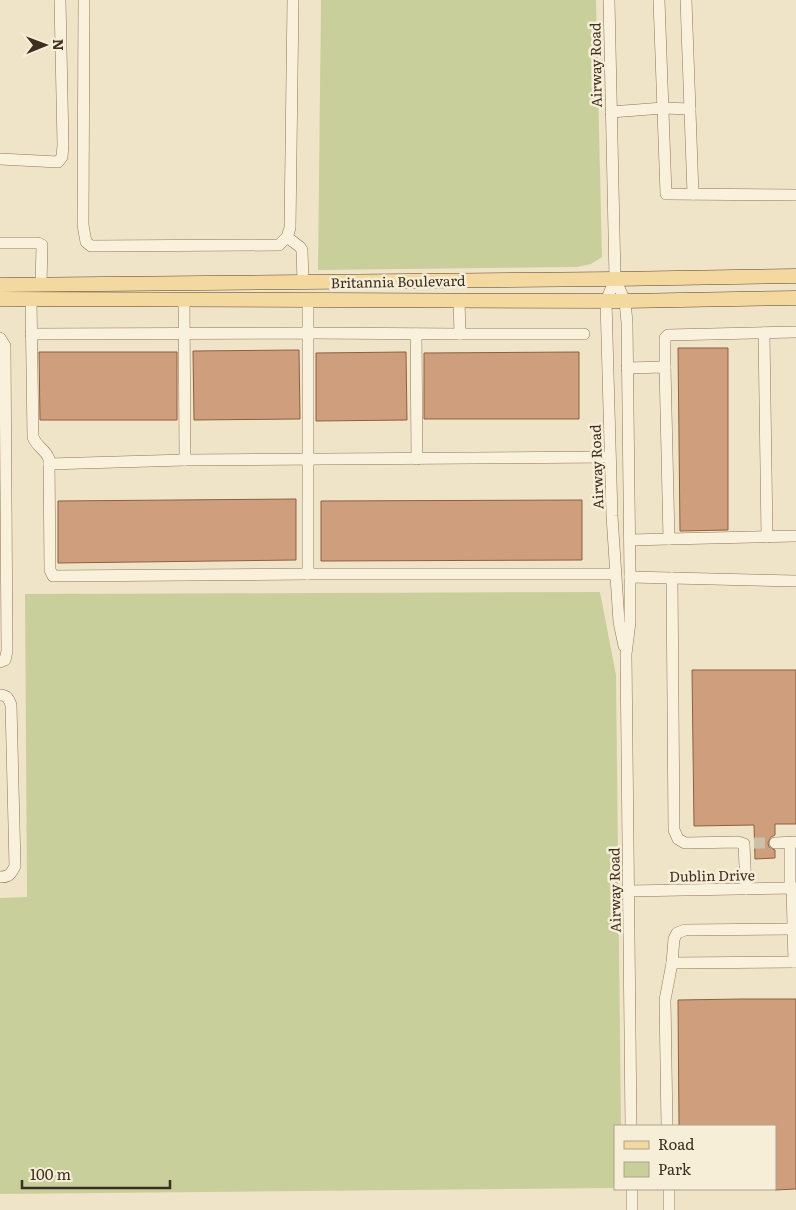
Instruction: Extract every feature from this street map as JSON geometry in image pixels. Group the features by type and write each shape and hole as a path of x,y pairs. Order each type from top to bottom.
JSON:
{"main road":[{"name":"Britannia Boulevard","path":"0,285 615,280 796,276"},
{"name":"Britannia Boulevard","path":"0,299 625,301 796,298"}],"street":[{"path":"0,159 58,162 62,157 60,0"},
{"path":"84,0 84,225 86,242 91,246 279,245 287,237 290,228 292,0"},
{"name":"Airway Road","path":"608,0 615,280 625,301 627,368 630,622 626,654 631,1125"},
{"path":"659,0 666,194 796,195"},
{"path":"686,0 693,194"},
{"path":"611,112 663,108 690,109"},
{"path":"287,237 302,250 303,282"},
{"path":"0,243 38,243 42,245 41,284"},
{"name":"Airway Road","path":"615,280 606,301 610,457 615,574 619,622 626,654"},
{"path":"31,299 33,437 36,444 47,453 49,464 50,570 53,576 615,574"},
{"path":"184,299 185,460"},
{"path":"308,299 308,574"},
{"path":"459,300 460,334"},
{"path":"668,539 665,338 668,335 796,332"},
{"path":"764,333 767,537"},
{"path":"31,334 584,334"},
{"path":"416,334 418,458"},
{"path":"0,338 5,346 3,502 7,651 6,660 0,662"},
{"path":"627,368 665,367"},
{"path":"49,464 185,460 610,457"},
{"path":"630,540 796,536"},
{"path":"630,577 796,582"},
{"path":"672,578 674,830 678,839 685,843 738,842 749,844 746,889"},
{"path":"0,695 9,698 12,705 15,866 12,873 7,877 0,877"},
{"path":"672,963 795,962 793,842 775,843"},
{"name":"Dublin Drive","path":"629,891 793,888"},
{"path":"668,1125 665,1000 676,933 684,930 794,928"},
{"path":"632,1190 632,1210"},
{"path":"669,1190 669,1210"}],"green space":[{"path":"321,0 596,0 602,257 591,264 577,267 318,270"},
{"path":"600,592 616,675 621,1125 614,1125 614,1188 0,1194 0,898 27,897 25,594"}],"building":[{"path":"678,348 728,348 728,530 680,531"},
{"path":"299,350 300,419 194,420 193,351"},
{"path":"39,352 177,352 177,420 40,420"},
{"path":"406,352 407,420 316,421 316,353"},
{"path":"579,352 579,419 424,419 424,353"},
{"path":"296,499 296,560 58,563 58,501"},
{"path":"582,500 582,560 321,561 321,501"},
{"path":"692,670 796,670 796,824 775,824 775,835 771,837 768,843 769,847 775,850 775,858 755,859 754,825 694,826"},
{"path":"796,999 796,1189 776,1190 776,1125 679,1125 678,1000"}],"tunnel":[{"path":"754,843 775,843"}]}
